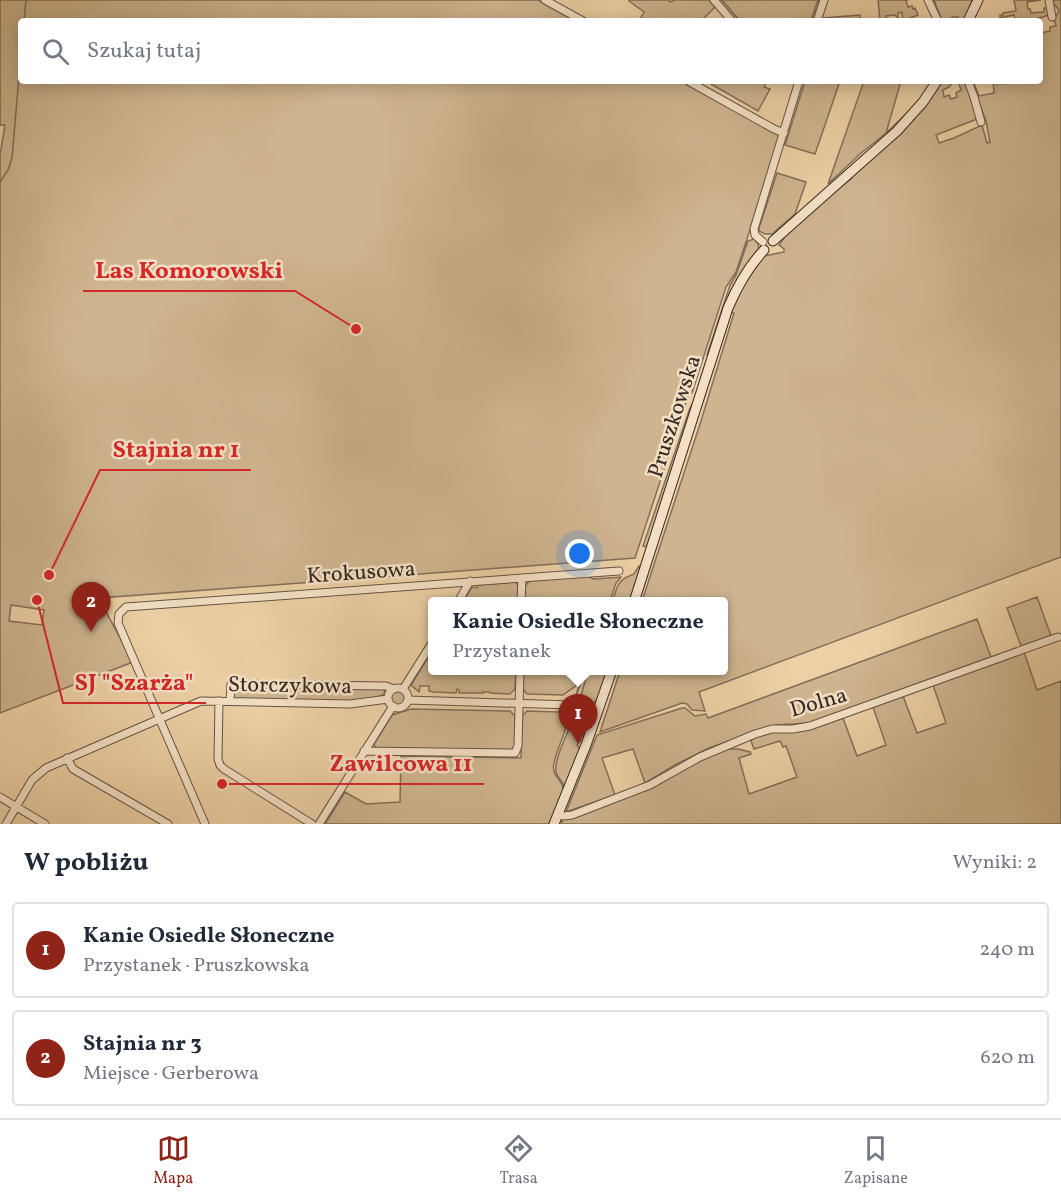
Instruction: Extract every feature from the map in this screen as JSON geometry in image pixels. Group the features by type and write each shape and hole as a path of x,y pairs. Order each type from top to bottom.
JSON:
{"street":[{"path":"545,0 578,18"},
{"path":"714,0 729,18"},
{"path":"818,18 824,0"},
{"path":"928,0 937,18"},
{"path":"969,18 978,0"},
{"path":"1049,0 1052,18"},
{"path":"693,84 784,133"},
{"path":"766,244 755,235 754,229 799,84"},
{"name":"Pruszkowska","path":"636,597 728,308 743,278 766,244 897,131 923,102 935,84"},
{"path":"969,84 981,122"},
{"name":"Krokusowa","path":"160,718 118,623 119,614 128,606 618,572"},
{"path":"521,597 522,578"},
{"path":"461,597 470,581"},
{"name":"Dolna","path":"556,820 651,785 700,757 754,734 772,729 810,726 1058,637"},
{"path":"403,689 428,649"},
{"path":"364,751 514,754 518,748 520,675"},
{"path":"556,820 589,738 610,675"},
{"path":"230,701 231,684 386,686 403,689 407,694 408,700 402,707 396,708 388,699 389,693 394,689"},
{"name":"Storczykowa","path":"6,824 36,776 46,768 201,701 350,704 388,699"},
{"path":"408,700 571,705"},
{"path":"219,701 218,759 222,767 312,824"},
{"path":"319,824 393,706"},
{"path":"160,718 205,824"},
{"path":"68,758 74,769 168,824"},
{"path":"0,797 45,824"}],"shaded area":[{"path":"0,0 538,0 571,18 18,18 18,84 687,84 777,133 779,137 736,272 726,287 635,558 100,598 101,605 133,662 0,713 0,155 5,125 0,125","holes":["11,605 44,610 42,625 9,621"]},
{"path":"709,0 715,7 704,18 641,18 644,12 629,1"},
{"path":"718,0 820,0 814,18 733,18"},
{"path":"878,0 908,0 906,1 908,7 915,8 918,15 903,18 902,12 898,13 898,18 895,15 880,18"},
{"path":"934,0 973,0 964,18 941,18"},
{"path":"1014,0 1041,0 1027,2 1028,9 1031,13 1044,12 1044,8 1047,8 1049,15 1039,18 1014,18 1014,15 1000,18 1003,13 1016,11"},
{"path":"1051,0 1061,0 1061,557 699,692 705,711 692,710 687,704 682,703 600,732 619,675 728,675 728,597 643,597 701,421 734,313 731,312 744,283 764,256 784,252 779,245 783,236 852,178 851,175 937,84 951,84 943,90 944,97 949,95 951,99 957,97 956,93 961,90 959,84 965,84 977,119 936,135 939,143 982,125 987,143 990,142 986,121 972,84 974,84 979,96 994,93 993,84 1043,84 1043,33 1050,31 1050,27 1056,26 1054,19 1059,10"},
{"path":"860,15 860,18 823,18"},
{"path":"711,84 766,84 764,87 770,89 758,111"},
{"path":"804,84 839,84 815,154 785,145"},
{"path":"863,84 900,84 886,133 907,113 908,116 887,136 885,134 860,154 828,184"},
{"path":"777,173 806,182 795,214 772,234 765,234 759,231 759,228"},
{"path":"754,239 759,251 710,356 707,355 730,285 748,241"},
{"path":"695,400 647,547 643,546 690,408"},
{"path":"639,566 641,567 633,597 614,597 619,584 634,574"},
{"path":"588,576 593,579 621,577 616,583 611,597 524,597 525,586 530,580"},
{"path":"515,582 519,586 518,597 466,597 472,587 477,588 478,585"},
{"path":"1037,597 1051,636 1021,646 1007,608"},
{"path":"977,619 991,657 809,723 776,725 709,748 645,783 633,749 602,758 615,795 566,812 597,735 682,708 695,716 706,714 708,718"},
{"path":"1024,652 1037,690 1061,681 1061,824 561,824 563,819 619,799 724,749 750,752 751,754 739,758 749,794 797,777 786,746 783,747 780,741 754,749 751,741 753,738 770,732 811,729 843,718 857,756 886,745 873,707 903,696 917,733 946,723 933,685"},
{"path":"428,657 428,675 516,675 515,689 510,694 459,693 457,689 456,693 433,692 429,691 429,686 420,686 419,692 411,685"},
{"path":"523,675 584,675 574,701 580,683 563,695 527,694 523,689"},
{"path":"587,675 606,675 595,702 591,704 579,702"},
{"path":"232,687 383,689 385,691 383,695 374,698 352,701 234,699"},
{"path":"398,691 403,693 405,698 403,703 398,705 393,703 391,698 393,693"},
{"path":"411,709 510,711 515,716 515,746 510,751 376,749 374,744 392,715"},
{"path":"571,709 554,768 563,789 549,824 325,824 345,792 366,804 400,802 401,756 521,758 522,716 527,711 569,714"},
{"path":"576,710 588,718 586,733 584,732 582,737 575,725"},
{"path":"571,721 581,740 577,745 579,751 565,788 557,775 556,765 568,731 571,729"}],"waterway":[{"path":"24,18 26,0"},
{"path":"722,0 737,18"},
{"path":"812,18 818,0"},
{"path":"0,182 12,158 18,84"},
{"path":"906,127 915,118"}],"place":[{"name":"Las Komorowski","path":"356,329"},
{"name":"Stajnia nr 1","path":"49,575"},
{"name":"SJ \"Szarża\"","path":"37,600"},
{"name":"Stajnia nr 3","path":"91,632"},
{"name":"Kanie Osiedle Słoneczne","path":"578,744"},
{"name":"Zawilcowa 11","path":"222,784"}]}
